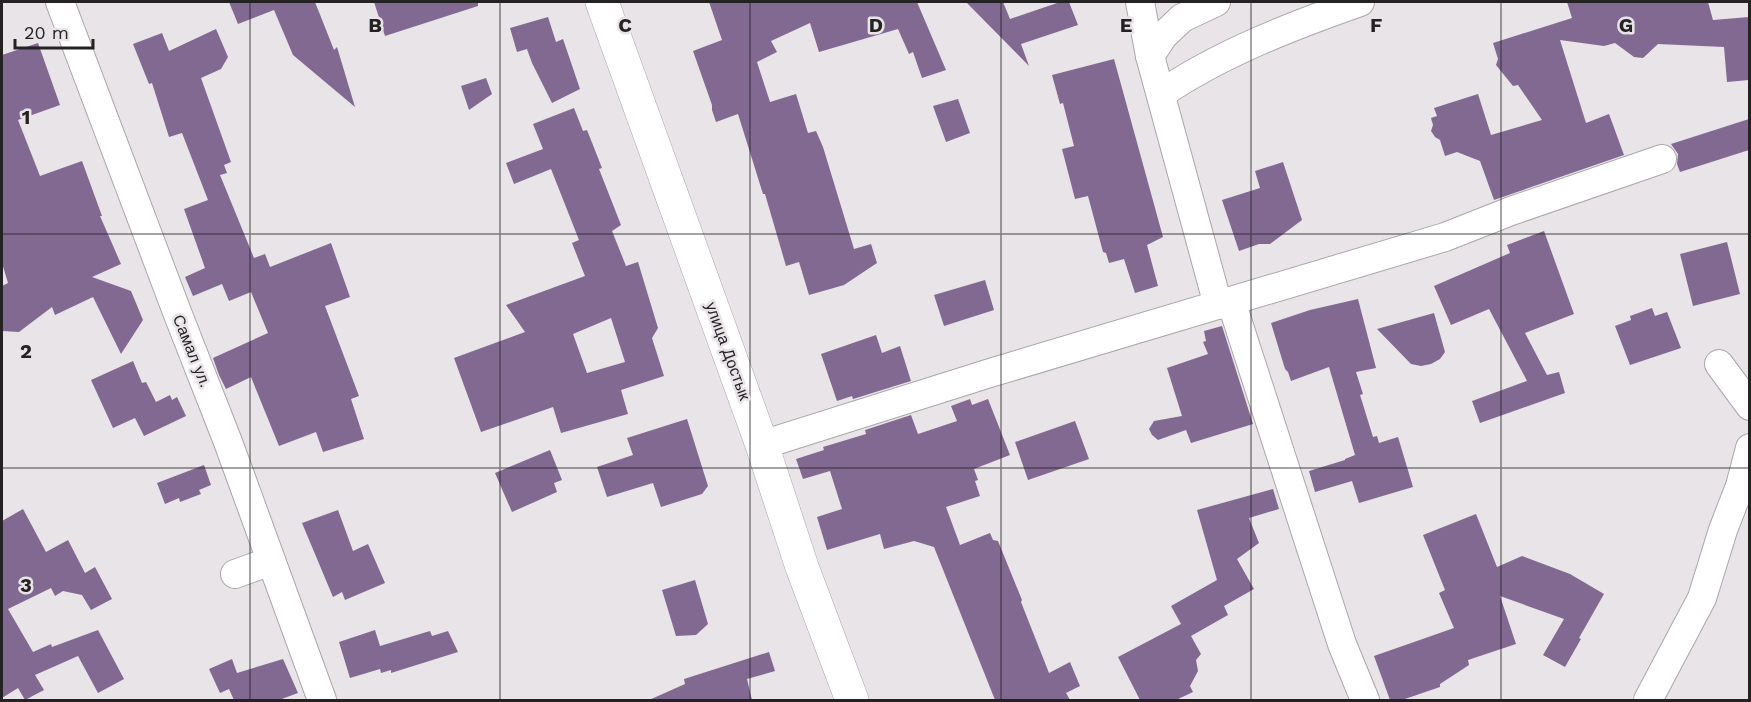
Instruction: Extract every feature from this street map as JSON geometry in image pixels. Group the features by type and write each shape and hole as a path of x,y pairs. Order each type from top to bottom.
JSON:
{"main road":[{"name":"улица Достык","path":"603,2 762,445 802,567 852,700"}],"street":[{"name":"Самал ул.","path":"60,2 228,442 322,700"},
{"path":"1140,2 1150,56 1224,303 1342,644 1365,700"},
{"path":"1150,56 1163,36 1182,18 1216,2"},
{"path":"1161,94 1179,82 1251,45 1360,2"},
{"path":"762,445 990,373 1445,237 1511,211 1662,159"},
{"path":"1719,364 1749,406"},
{"path":"1648,700 1702,598 1723,530 1740,486 1749,448"},
{"path":"235,574 271,561"}],"building":[{"path":"229,2 315,2 334,50 337,47 355,107 293,55 274,10 238,24"},
{"path":"374,2 478,2 478,6 385,36"},
{"path":"709,2 917,2 946,70 922,78 913,52 909,54 898,29 819,52 810,23 771,41 777,52 757,62 770,102 796,94 808,133 816,131 854,249 871,244 877,263 844,285 809,295 799,262 786,266 738,114 716,122 693,51 722,40"},
{"path":"966,2 1003,2 1010,19 1060,2 1069,2 1078,25 1021,44 1029,66"},
{"path":"1567,2 1708,2 1713,20 1749,17 1749,80 1727,82 1724,47 1658,44 1643,58 1634,57 1615,43 1604,46 1560,40 1586,123 1609,114 1624,155 1494,200 1480,161 1457,152 1445,156 1440,140 1431,131 1433,125 1431,118 1437,116 1434,108 1478,94 1491,135 1542,120 1518,85 1513,86 1496,65 1498,59 1493,43 1572,18"},
{"path":"548,17 556,42 563,39 580,89 552,103 527,49 517,52 510,28"},
{"path":"216,29 228,57 221,69 201,78 231,162 224,165 227,173 220,175 254,258 265,254 270,267 331,243 350,297 325,306 359,396 351,399 364,439 323,452 316,432 279,446 251,377 226,389 219,375 213,358 268,333 251,292 229,301 222,284 193,296 185,277 205,268 184,209 208,200 182,133 169,137 152,83 149,84 133,44 162,33 169,51"},
{"path":"38,43 60,105 18,120 40,176 82,161 102,216 100,216 121,264 92,277 131,291 143,320 121,354 93,297 55,315 52,307 19,332 2,331 2,286 8,283 2,263 2,55"},
{"path":"1114,59 1163,237 1147,245 1158,286 1135,293 1124,259 1109,263 1106,253 1103,252 1088,196 1075,199 1062,149 1074,146 1063,103 1060,104 1052,75"},
{"path":"486,78 492,94 469,110 461,86"},
{"path":"958,99 970,133 946,142 933,106"},
{"path":"574,108 583,131 587,130 602,168 599,169 621,225 612,231 626,266 638,262 658,328 652,338 664,376 621,390 628,414 561,433 553,407 481,432 454,358 525,332 506,305 585,276 572,243 579,240 551,169 514,184 506,163 543,149 533,124","holes":["611,318 625,362 587,373 573,334"]},
{"path":"1749,119 1749,150 1680,172 1677,164 1678,154 1671,144"},
{"path":"1283,162 1302,220 1270,244 1259,244 1239,251 1222,200 1260,188 1255,171"},
{"path":"1544,231 1574,314 1525,333 1547,375 1559,372 1565,393 1480,423 1472,401 1527,381 1489,309 1451,325 1434,286 1510,253 1507,245"},
{"path":"1727,242 1740,294 1693,306 1680,254"},
{"path":"985,280 994,310 944,326 934,295"},
{"path":"1358,299 1376,368 1356,372 1363,394 1360,395 1373,437 1377,436 1379,443 1398,437 1413,487 1359,503 1352,481 1315,492 1309,471 1355,455 1329,367 1291,381 1271,323 1310,310"},
{"path":"1652,308 1655,316 1667,312 1681,348 1630,365 1615,326 1631,320 1630,316"},
{"path":"1434,313 1445,352 1440,359 1431,364 1421,366 1411,364 1377,329"},
{"path":"1222,326 1253,424 1191,443 1186,430 1158,440 1149,429 1154,421 1182,416 1167,368 1208,354 1203,342 1206,341 1204,331"},
{"path":"876,335 882,353 900,346 911,381 853,399 852,396 837,401 821,354"},
{"path":"133,361 142,383 146,382 156,402 170,395 172,400 177,397 186,416 144,436 135,418 113,428 91,380"},
{"path":"970,399 972,405 988,399 1010,455 974,469 980,496 946,507 960,545 990,533 993,540 998,541 1049,673 1070,662 1080,686 1066,693 1070,700 995,700 934,547 914,541 884,549 880,534 827,550 817,517 842,509 830,471 803,479 796,459 824,450 823,447 866,434 865,430 911,415 918,434 957,421 951,406"},
{"path":"687,419 708,486 702,494 661,507 653,483 607,497 597,467 633,455 627,438"},
{"path":"1075,421 1089,459 1028,480 1015,442"},
{"path":"550,450 562,480 554,483 557,492 512,512 495,473"},
{"path":"204,465 211,485 199,490 201,494 180,502 179,498 165,504 157,483"},
{"path":"1273,489 1279,509 1249,518 1259,543 1237,559 1254,589 1224,606 1228,615 1191,636 1201,654 1196,660 1198,671 1190,686 1193,692 1176,700 1140,700 1118,657 1181,624 1171,606 1217,580 1197,510"},
{"path":"23,509 46,552 68,540 85,573 95,567 112,599 91,610 82,595 63,591 55,596 51,588 8,609 33,652 51,644 52,647 98,630 124,679 98,693 78,656 35,675 44,690 25,700 18,688 2,698 2,521"},
{"path":"338,510 353,551 368,544 385,583 345,600 342,592 333,597 302,523"},
{"path":"1476,514 1497,567 1522,556 1570,574 1604,594 1565,667 1543,655 1564,619 1500,596 1516,644 1468,660 1469,665 1440,684 1440,687 1402,700 1390,700 1374,656 1454,628 1439,593 1445,590 1423,535"},
{"path":"695,580 708,624 696,635 676,636 662,590"},
{"path":"375,630 380,646 430,631 432,636 448,631 458,652 391,673 391,670 381,673 380,669 350,678 339,642"},
{"path":"769,652 775,671 747,679 752,700 649,700 685,684 684,679"},
{"path":"232,659 237,673 283,659 298,693 279,700 234,700 229,689 220,693 209,669"}]}
